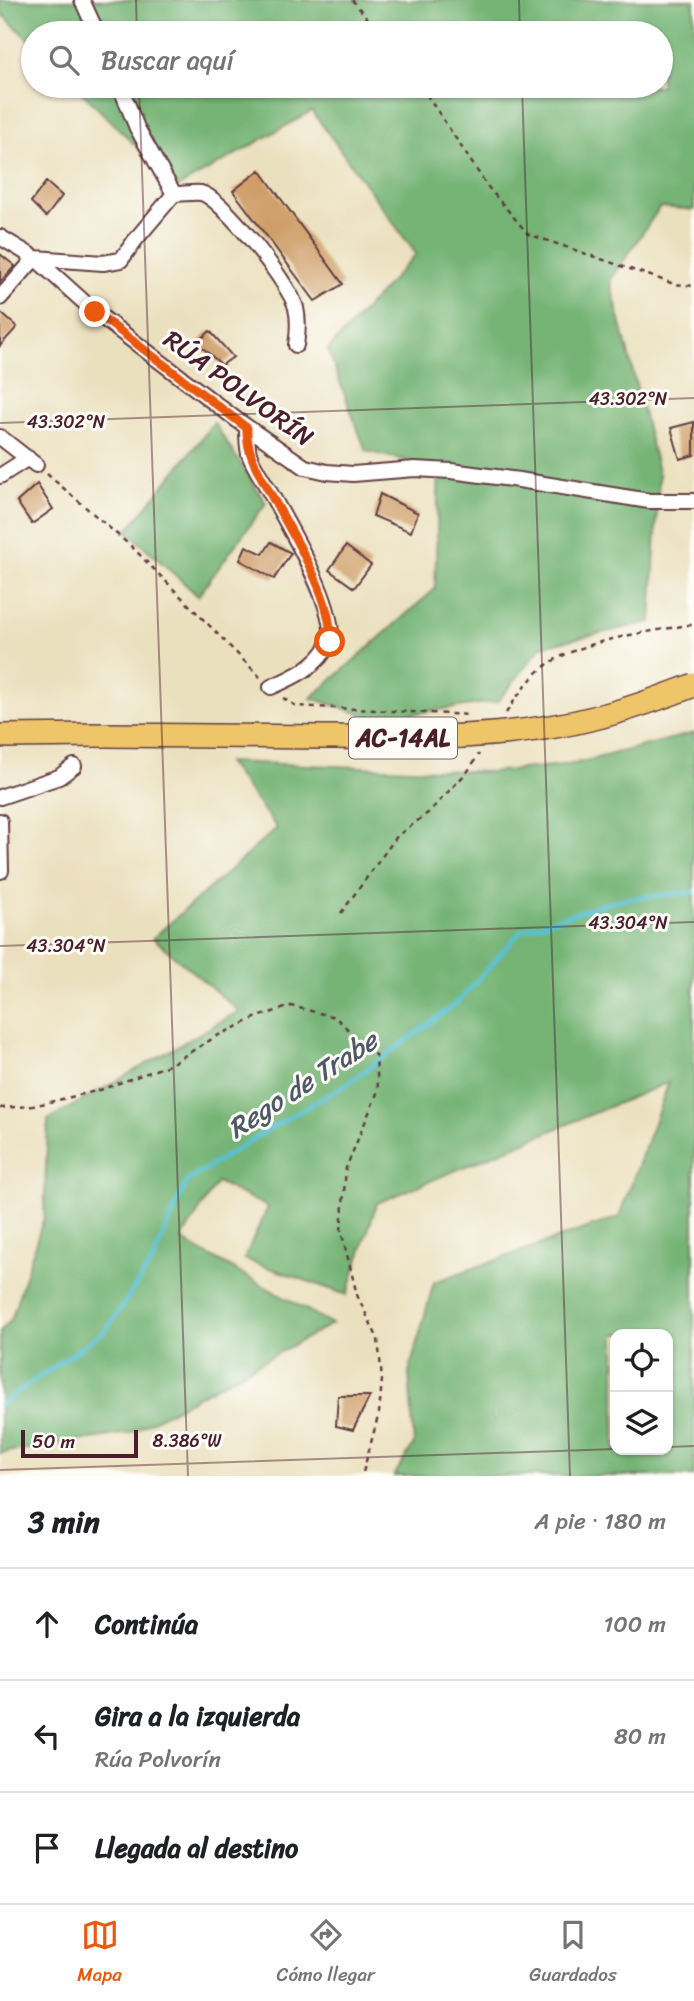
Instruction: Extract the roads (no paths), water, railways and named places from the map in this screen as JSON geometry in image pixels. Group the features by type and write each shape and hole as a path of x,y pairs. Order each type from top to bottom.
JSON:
{"highway":[{"name":"AC-14AL","path":"0,736 411,738 485,734 539,729 597,718 648,703 694,685"}],"street":[{"path":"82,0 92,21"},
{"path":"125,98 137,128 174,194"},
{"path":"0,298 35,258 103,263 121,260 174,194 202,194 218,202 256,247 296,306 296,345"},
{"name":"RÚA POLVORÍN","path":"0,237 35,258 95,312 247,428 305,467 353,474 415,469 452,471 649,501 694,501"},
{"path":"247,428 250,456 302,551 328,613 331,628 330,642 320,658 291,679 271,687"},
{"path":"0,437 32,461 0,476"},
{"path":"0,797 59,777 74,766"},
{"path":"0,821 1,871"}],"waterway":[{"name":"Rego de Trabe","path":"0,1404 105,1331 152,1262 187,1181 347,1084 457,1003 522,930 616,900 694,892"}]}
